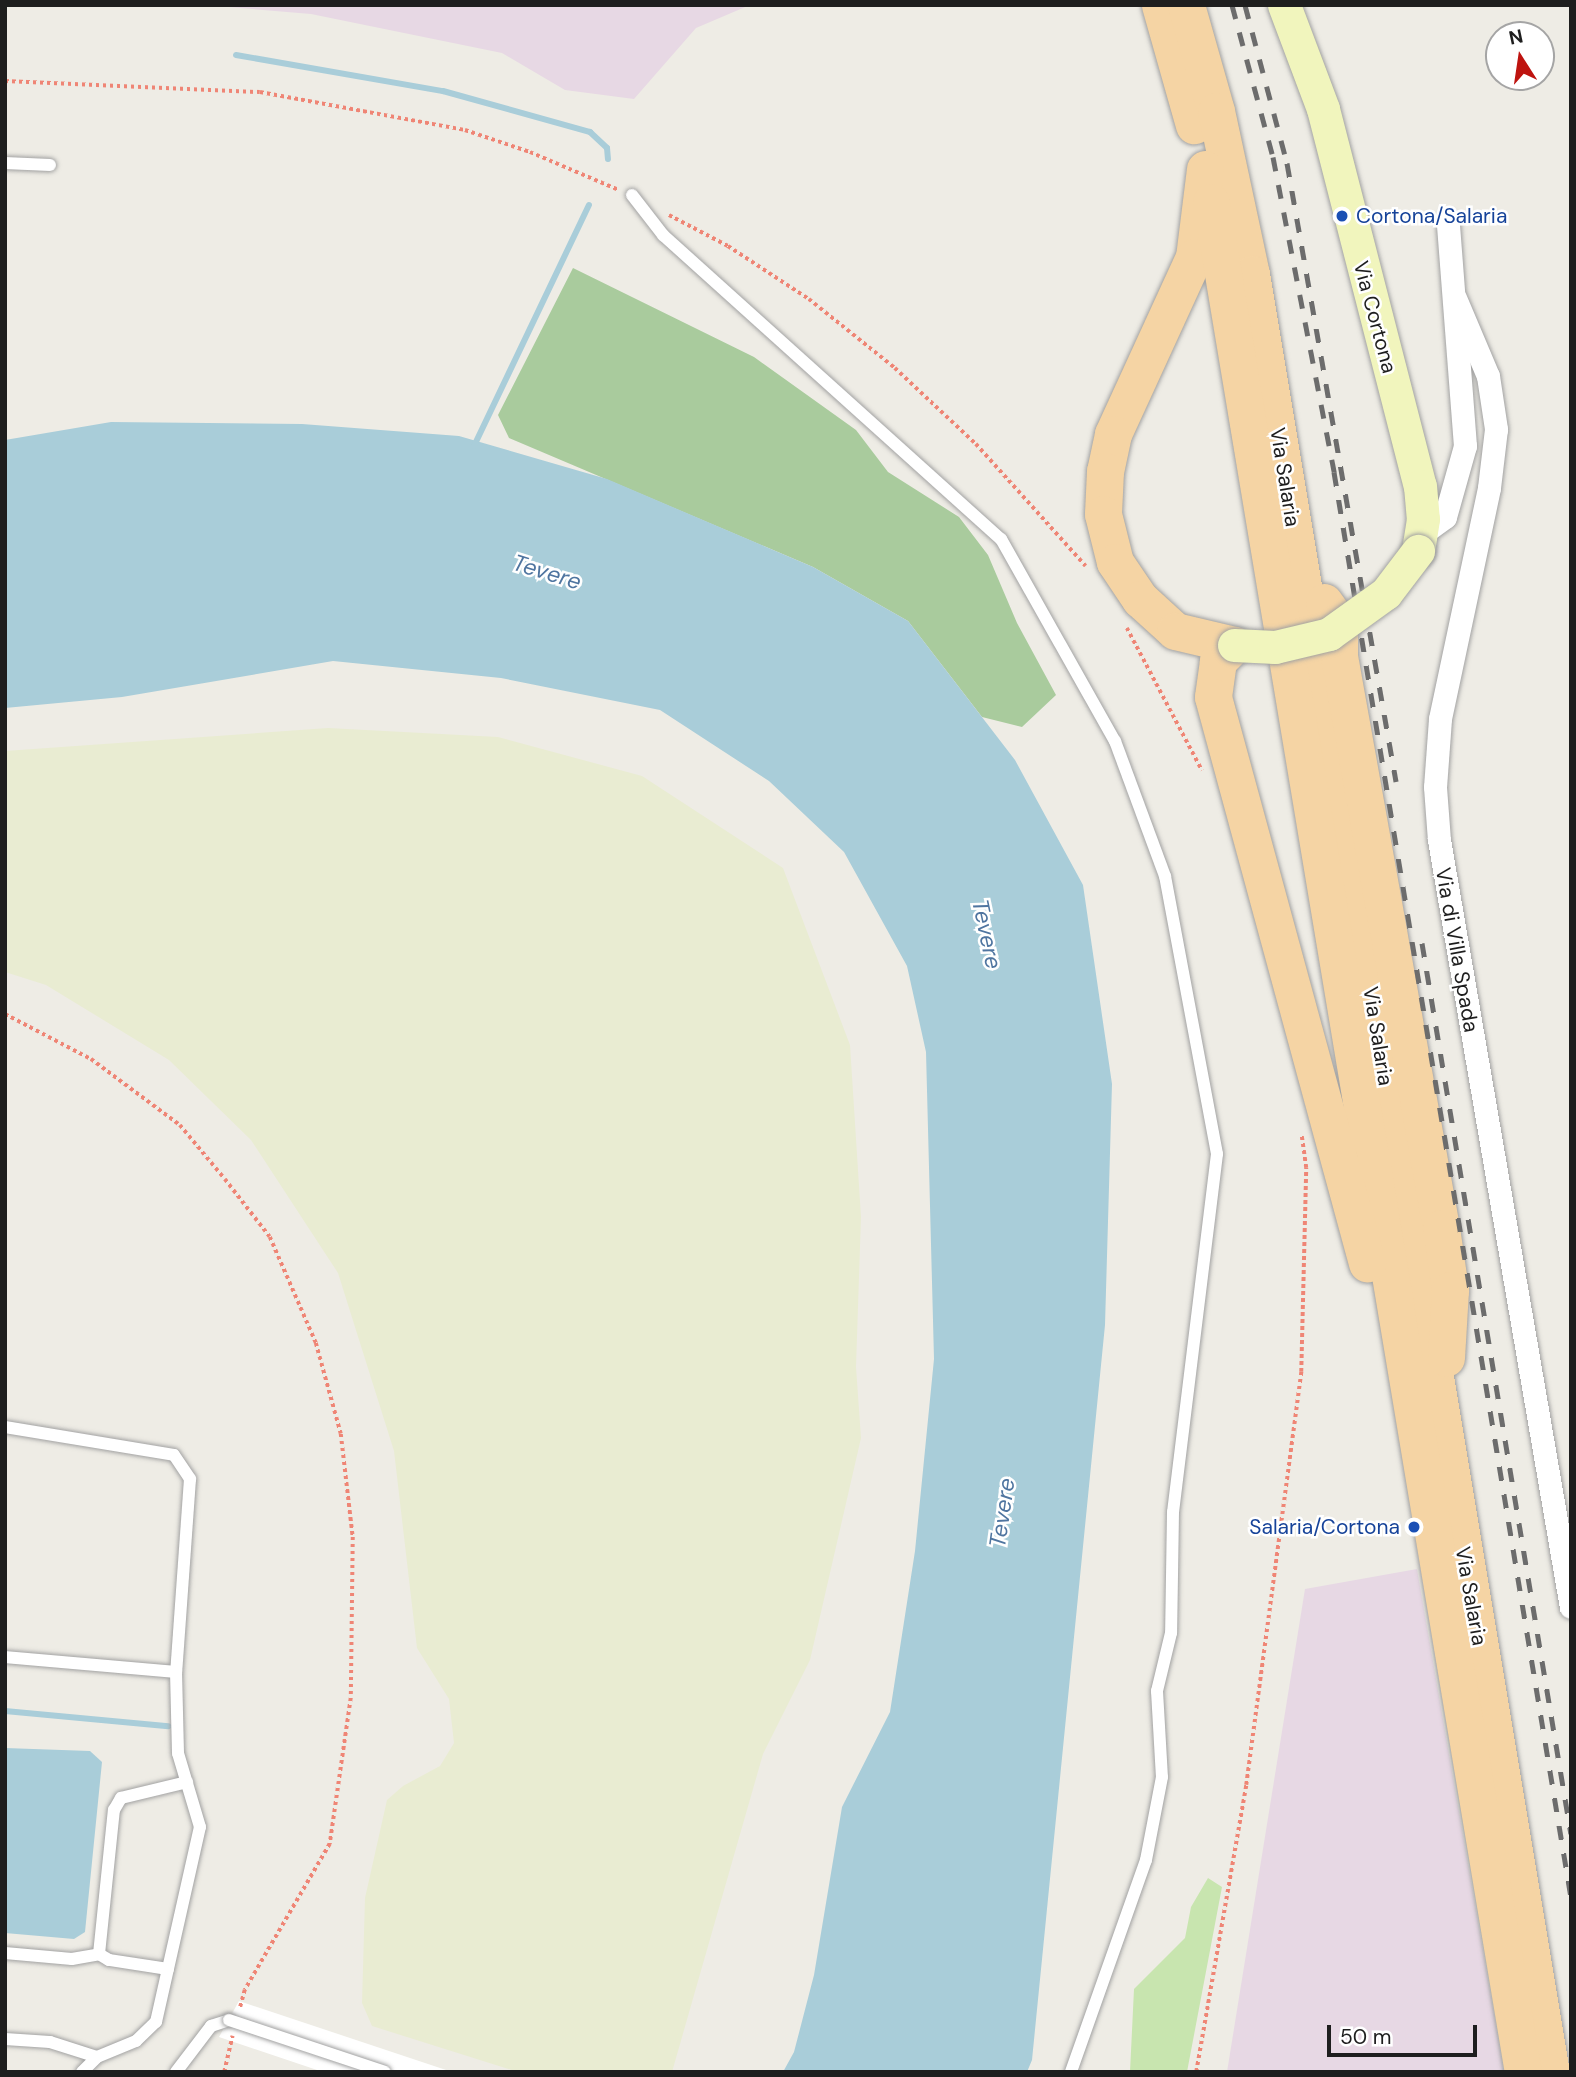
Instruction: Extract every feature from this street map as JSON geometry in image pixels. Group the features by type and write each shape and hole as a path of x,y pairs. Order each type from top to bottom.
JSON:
{"main road":[{"name":"Via Salaria","path":"1160,5 1205,169 1523,2072"},
{"name":"Via Salaria","path":"1186,5 1216,111 1251,274 1551,2072"},
{"path":"1209,5 1250,151 1320,589 1339,623 1339,656 1449,1280 1448,1461"},
{"path":"1205,169 1200,232 1192,265 1118,422 1104,482 1104,524 1118,568 1140,598 1175,631 1213,696 1416,1427"},
{"path":"1175,631 1234,645"},
{"path":"1213,696 1218,661 1234,645"}],"street":[{"name":"Via Cortona","path":"1284,5 1323,109 1420,486 1420,542"},
{"name":"Via di Villa Spada","path":"1420,542 1445,517 1465,446 1448,223"},
{"name":"Via di Villa Spada","path":"1455,298 1486,369 1496,429 1489,488 1464,593 1437,737 1439,840 1571,1607"},
{"path":"1234,645 1272,628 1339,623 1386,593 1420,542"}],"lane":[{"path":"5,163 50,165"},
{"path":"632,195 663,235 1001,539 1115,741 1165,876 1217,1154 1173,1512 1171,1633 1157,1691 1162,1777 1146,1860 1071,2072"},
{"path":"5,1427 174,1455 190,1479 176,1672 178,1753 200,1827 156,2022 136,2041 97,2057 82,2072"},
{"path":"5,1657 176,1672"},
{"path":"99,1954 114,1810 121,1798 187,1782"},
{"path":"5,1953 72,1959 99,1954 109,1960 168,1969"},
{"path":"176,2072 211,2026 233,2023 385,2072"},
{"path":"5,2039 50,2042 97,2057"}],"path":[{"path":"5,81 260,92 390,115 465,130 517,147 632,195 728,246 808,299 895,368 995,465 1089,571"},
{"path":"1120,617 1143,651 1203,772"},
{"path":"5,1014 91,1059 180,1125 225,1179 270,1237 316,1343 341,1434 353,1537 351,1698 330,1844 245,1990 233,2023 224,2072"},
{"path":"1196,2072 1246,1786 1301,1372 1306,1168 1301,1132"}],"shaded area":[{"path":"205,5 750,5 696,28 634,99 565,90 502,53 311,14"},
{"path":"1417,1569 1504,2072 1227,2072 1305,1589"}],"green space":[{"path":"573,268 754,357 856,430 888,472 959,517 988,555 1017,623 1056,695 1022,727 982,717 908,621 813,567 509,438 498,415"},
{"path":"328,728 498,737 642,776 783,868 850,1045 861,1217 856,1367 861,1438 810,1660 763,1754 672,2072 518,2072 372,2026 362,2003 365,1898 387,1800 403,1786 440,1766 454,1743 449,1699 417,1648 394,1451 338,1273 251,1140 169,1060 46,985 5,972 5,751"},
{"path":"1208,1878 1222,1887 1187,2072 1130,2072 1134,1989 1185,1938 1191,1907"}],"water":[{"name":"Tevere","path":"111,422 302,424 459,436 607,479 813,567 908,621 1015,760 1083,885 1112,1084 1105,1325 1032,2060 1027,2072 783,2072 794,2052 814,1975 842,1807 890,1712 915,1551 934,1359 926,1052 907,966 844,852 769,781 660,710 501,678 333,661 122,697 5,708 5,440"},
{"path":"5,1748 90,1751 102,1762 85,1932 74,1939 5,1933"}],"pier":[{"path":"239,2001 452,2072 323,2072 219,2037"}],"waterway":[{"path":"236,55 443,91 590,132 607,148 608,159"},
{"path":"474,446 589,205"},
{"path":"5,1711 168,1726"}],"railway":[{"path":"1232,5 1273,157 1334,472 1571,1898"},
{"path":"1245,5 1287,163 1396,781"},
{"path":"1422,943 1571,1834"}],"place":[{"name":"Cortona/Salaria","path":"1342,216"},
{"name":"Salaria/Cortona","path":"1414,1527"}]}
